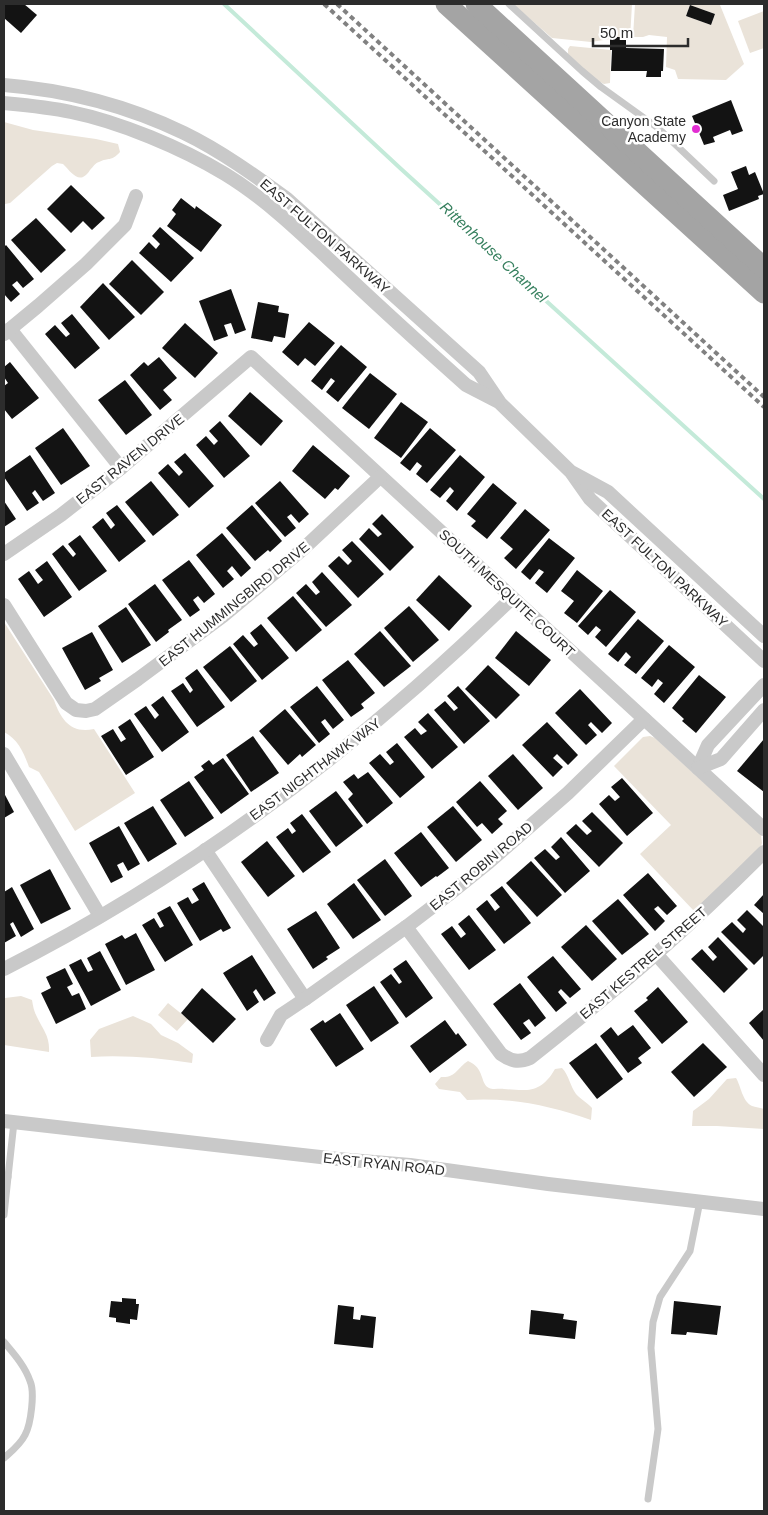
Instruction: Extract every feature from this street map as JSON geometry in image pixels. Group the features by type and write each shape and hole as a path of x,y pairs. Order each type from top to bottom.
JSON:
{"main road":[{"path":"446,4 764,293"},
{"path":"476,4 764,268"}],"street":[{"name":"EAST FULTON PARKWAY","path":"4,85 57,92 132,111 184,133 220,153 287,199 479,372 500,403 571,472 590,499 764,661"},
{"name":"EAST FULTON PARKWAY","path":"4,103 35,105 73,112 113,124 156,140 224,174 256,196 298,230 466,385 500,403"},
{"path":"122,468 7,331 86,264 125,225 136,196"},
{"name":"EAST RAVEN DRIVE","path":"4,554 122,468 251,357"},
{"name":"SOUTH MESQUITE COURT","path":"251,357 764,829"},
{"name":"EAST FULTON PARKWAY","path":"571,472 608,492 764,636"},
{"name":"EAST HUMMINGBIRD DRIVE","path":"4,605 66,703 76,710 86,711 95,709 223,616 303,549 380,477"},
{"name":"EAST NIGHTHAWK WAY","path":"4,969 136,895 205,850 286,793 365,732 460,648 512,598"},
{"path":"698,768 708,746 764,684"},
{"path":"698,768 721,759 764,710"},
{"name":"EAST ROBIN ROAD","path":"266,1040 281,1015 406,928 496,856 568,793 644,719"},
{"path":"4,754 100,916"},
{"path":"205,850 305,999"},
{"name":"EAST KESTREL STREET","path":"406,928 501,1054 509,1060 523,1061 530,1058 608,996 697,917 764,852"},
{"path":"656,954 764,1075"},
{"name":"EAST RYAN ROAD","path":"9,1122 338,1159 410,1165 548,1184 764,1209"}],"lane":[{"path":"509,4 582,71 658,128 714,180"},
{"path":"4,1215 9,1122"},
{"path":"648,1499 658,1429 651,1348 653,1322 660,1297 690,1250 700,1201"},
{"path":"4,1342 22,1364 31,1382 32,1405 26,1434 18,1446 4,1458"}],"shaded area":[{"path":"513,4 632,4 630,39 610,39 591,42 552,38"},
{"path":"635,4 716,4 720,5 744,64 726,80 678,79 675,70 666,67 667,37 649,35 633,37","holes":["690,5 715,14 711,25 686,16"]},
{"path":"764,11 764,48 750,53 738,21"},
{"path":"570,46 611,50 610,83 604,84 595,79 568,54"},
{"path":"4,122 33,130 118,144 120,152 112,158 96,163 86,175 79,178 63,164 57,163 10,203 5,204"},
{"path":"4,622 54,700 60,714 73,727 86,730 94,729 135,793 75,831 39,772 29,767 17,742 4,732"},
{"path":"650,736 655,738 761,835 762,843 760,849 695,912 640,854 671,825 614,766 643,737"},
{"path":"21,996 32,1000 35,1013 47,1037 49,1052 4,1045 4,1000 5,998"},
{"path":"168,1003 188,1019 177,1031 158,1015"},
{"path":"133,1016 151,1024 161,1035 178,1043 193,1054 192,1063 142,1057 91,1057 90,1040 99,1029"},
{"path":"468,1061 480,1072 486,1086 492,1089 534,1089 545,1083 555,1069 562,1068 576,1094 592,1108 591,1120 515,1101 467,1100 460,1092 439,1089 435,1084 441,1077 450,1076"},
{"path":"736,1078 746,1101 752,1106 764,1109 764,1129 692,1126 693,1111 709,1099 727,1079"}],"building":[{"path":"4,4 24,4 37,15 21,33 4,18"},
{"path":"690,5 715,14 711,25 686,16"},
{"path":"610,37 626,37 626,48 664,49 661,77 646,77 647,71 611,71 612,50 610,50"},
{"path":"731,100 743,131 732,135 730,130 713,137 715,142 704,145 692,116"},
{"path":"746,166 749,175 755,172 764,194 758,196 759,199 729,211 723,195 738,189 731,172"},
{"path":"71,185 105,218 92,230 83,221 71,233 47,209"},
{"path":"181,198 195,209 196,206 222,225 201,252 167,226 176,214 172,210"},
{"path":"36,218 66,250 41,273 11,240"},
{"path":"160,227 194,258 171,282 139,253 149,242 156,249 160,244 152,236"},
{"path":"6,245 34,279 23,288 17,281 12,285 20,294 11,302 4,294 4,247"},
{"path":"132,260 164,292 141,315 109,284"},
{"path":"103,283 135,317 109,340 80,307"},
{"path":"231,289 246,330 235,334 231,323 224,325 228,336 214,341 199,301"},
{"path":"258,302 279,306 278,312 289,314 285,338 274,336 272,342 251,338"},
{"path":"72,314 100,348 75,369 45,334 55,325 66,337 70,334 61,323"},
{"path":"309,322 335,343 315,366 305,358 298,366 282,352"},
{"path":"185,323 218,353 195,378 162,348"},
{"path":"341,345 367,367 338,402 326,392 335,381 331,378 322,390 311,381"},
{"path":"159,357 177,378 163,390 172,400 160,410 130,375 144,362 148,366"},
{"path":"10,362 39,398 12,419 4,409 4,386 8,383 4,377 4,367"},
{"path":"370,373 397,394 369,429 342,408"},
{"path":"125,380 152,415 126,435 98,400"},
{"path":"250,392 283,421 261,446 228,416"},
{"path":"401,402 428,422 401,458 374,438"},
{"path":"220,421 250,456 224,478 196,445 206,436 214,445 218,441 209,431"},
{"path":"63,428 90,466 61,485 35,448"},
{"path":"430,428 456,450 427,483 416,474 422,466 417,462 410,471 400,463"},
{"path":"313,445 350,476 338,490 335,488 325,499 292,471"},
{"path":"185,453 214,486 189,508 158,473 168,464 179,476 183,472 174,462"},
{"path":"30,455 55,493 43,501 35,490 32,493 39,503 27,511 4,477 4,473"},
{"path":"460,455 485,477 457,511 446,501 454,491 450,487 440,498 430,490"},
{"path":"151,481 179,515 153,536 125,502"},
{"path":"280,481 309,514 299,523 291,514 287,517 296,528 285,537 255,503"},
{"path":"493,483 517,503 487,539 471,526 476,521 467,514"},
{"path":"4,501 16,519 4,527"},
{"path":"117,505 146,541 119,562 92,527 103,518 111,529 115,525 106,513"},
{"path":"252,505 282,541 270,552 268,550 255,561 226,528"},
{"path":"525,509 550,530 516,569 504,558 513,549 500,538"},
{"path":"382,514 414,547 390,571 359,539 369,528 378,537 382,534 372,524"},
{"path":"222,533 251,568 241,577 232,566 227,571 234,579 223,588 196,555"},
{"path":"80,535 107,571 79,591 52,554 63,545 73,557 76,554 68,544"},
{"path":"549,538 575,558 547,593 535,583 544,572 539,569 530,580 521,572"},
{"path":"352,541 384,574 358,598 328,566 339,556 348,565 352,561 342,550"},
{"path":"189,560 215,594 204,603 198,596 193,600 200,610 190,617 162,580"},
{"path":"47,561 72,597 44,617 18,579 29,571 38,584 43,580 35,570"},
{"path":"577,570 603,591 577,623 564,613 574,601 561,591"},
{"path":"322,572 352,605 326,627 296,593 306,584 316,595 320,592 312,582"},
{"path":"439,575 472,606 449,631 416,600"},
{"path":"155,584 182,620 156,642 128,604"},
{"path":"610,590 636,612 606,647 595,637 601,630 596,626 588,635 578,626"},
{"path":"293,596 322,630 296,652 267,618"},
{"path":"409,606 439,640 413,662 384,628"},
{"path":"126,607 151,645 122,663 98,626"},
{"path":"638,619 664,641 636,674 624,665 631,657 626,652 618,662 608,654"},
{"path":"261,624 289,658 262,680 233,644 243,635 254,647 258,644 250,633"},
{"path":"380,631 411,666 384,687 354,654"},
{"path":"516,631 551,660 529,686 495,658"},
{"path":"92,632 113,670 99,678 101,681 85,690 62,648"},
{"path":"669,645 695,667 664,703 654,694 663,683 658,679 652,687 641,678"},
{"path":"230,646 257,681 231,702 203,667"},
{"path":"348,660 375,693 361,704 364,708 351,717 322,680"},
{"path":"488,665 520,695 496,719 465,689"},
{"path":"197,669 225,707 197,727 171,691 183,683 190,693 193,690 185,678"},
{"path":"699,675 726,697 696,733 682,721 684,719 672,708"},
{"path":"317,686 344,720 333,729 325,719 321,722 330,734 319,743 290,707"},
{"path":"458,686 490,721 464,744 434,710 445,701 454,711 458,708 447,696"},
{"path":"580,689 612,723 602,733 591,722 588,725 597,735 586,745 555,713"},
{"path":"163,696 189,732 162,752 134,714 146,706 155,719 159,715 151,705"},
{"path":"285,709 316,745 302,757 300,754 288,765 259,731"},
{"path":"428,713 458,747 432,769 404,737 415,728 421,735 427,731 418,722"},
{"path":"130,719 154,757 126,775 101,736 113,729 121,742 126,739 118,727"},
{"path":"547,722 578,755 568,765 557,754 553,758 563,767 553,777 522,745"},
{"path":"253,736 279,773 251,792 226,755"},
{"path":"764,739 764,792 737,771"},
{"path":"397,743 425,777 400,798 369,763 380,754 390,765 394,762 386,752"},
{"path":"513,754 543,788 518,810 488,776"},
{"path":"223,758 249,794 221,814 194,777 204,770 201,766 209,760 213,765"},
{"path":"368,772 393,803 367,824 348,799 353,794 343,782 354,774 358,779"},
{"path":"622,778 653,813 627,836 599,804 609,795 615,801 620,797 611,787"},
{"path":"189,781 214,818 185,837 160,800"},
{"path":"480,781 507,811 498,819 503,824 492,834 482,823 477,827 456,802"},
{"path":"336,791 363,826 336,847 309,811"},
{"path":"4,793 14,812 4,818"},
{"path":"153,806 177,844 148,862 124,823"},
{"path":"453,806 482,840 456,862 427,827"},
{"path":"592,812 623,843 599,867 566,833 576,824 587,835 592,831 582,821"},
{"path":"302,814 331,852 303,873 276,837 288,828 292,834 296,831 290,823"},
{"path":"119,826 140,864 128,871 123,862 117,865 123,877 111,883 89,843"},
{"path":"421,832 449,868 421,887 394,853"},
{"path":"561,837 590,871 565,893 534,858 545,849 556,860 560,857 551,847"},
{"path":"267,841 295,876 268,897 241,862"},
{"path":"385,859 412,896 385,916 357,880"},
{"path":"531,861 562,895 537,917 506,883"},
{"path":"50,869 71,909 41,924 20,885"},
{"path":"648,873 677,906 667,915 658,906 654,909 665,921 655,931 623,895"},
{"path":"204,882 231,928 223,932 221,929 200,941 177,903 188,897 192,904 199,900 192,889"},
{"path":"354,883 381,920 353,939 327,904"},
{"path":"502,886 531,923 504,944 476,909 487,900 495,911 500,907 490,895"},
{"path":"12,887 34,929 21,937 13,922 10,924 16,936 4,943 4,892"},
{"path":"764,894 764,914 754,905"},
{"path":"618,899 649,934 622,955 592,921"},
{"path":"170,906 193,945 165,962 142,925 154,918 160,928 164,926 157,913"},
{"path":"747,910 764,927 764,955 754,965 721,932 732,922 743,933 746,929 737,920"},
{"path":"316,911 340,948 313,969 287,929"},
{"path":"469,915 496,950 469,970 441,934 452,926 461,938 466,934 458,924"},
{"path":"586,925 617,959 592,981 561,947"},
{"path":"136,933 155,970 126,985 105,944 122,935 125,939"},
{"path":"718,937 748,969 724,993 691,959 702,949 713,961 717,957 708,947"},
{"path":"100,951 121,990 91,1006 69,965 81,959 88,972 93,970 87,958"},
{"path":"252,955 276,993 264,1001 256,989 253,992 259,1002 247,1011 223,973"},
{"path":"553,956 581,989 570,998 561,989 558,992 567,1003 556,1012 527,977"},
{"path":"406,960 433,998 406,1018 380,982 391,974 399,984 402,982 393,969"},
{"path":"65,968 73,984 67,987 72,996 79,993 86,1009 56,1024 41,993 51,988 46,977"},
{"path":"520,983 546,1018 535,1027 529,1019 523,1023 531,1033 521,1040 493,1004"},
{"path":"374,986 399,1023 371,1042 346,1005"},
{"path":"658,987 688,1022 662,1044 634,1011 648,1000 646,998"},
{"path":"202,988 236,1019 213,1043 181,1013"},
{"path":"764,1009 764,1041 749,1023"},
{"path":"340,1013 364,1049 336,1067 310,1029 323,1020 325,1023"},
{"path":"445,1020 456,1035 458,1033 467,1045 430,1073 410,1046"},
{"path":"633,1025 651,1048 638,1058 642,1063 628,1073 600,1036 611,1027 618,1036"},
{"path":"596,1043 623,1079 597,1099 569,1063"},
{"path":"703,1043 727,1067 694,1097 671,1072"},
{"path":"122,1298 136,1299 136,1304 139,1304 137,1320 130,1319 130,1324 116,1322 116,1318 109,1317 111,1301 122,1302"},
{"path":"674,1301 721,1306 717,1335 687,1332 686,1335 671,1334"},
{"path":"338,1305 354,1307 353,1319 360,1320 361,1315 376,1317 373,1348 334,1344"},
{"path":"531,1310 564,1314 563,1319 577,1321 575,1339 529,1334"}],"waterway":[{"name":"Rittenhouse Channel","path":"224,4 400,168 764,499"}],"railway":[{"path":"324,4 764,407"},
{"path":"337,4 764,397"}],"place":[{"name":"Canyon State Academy","path":"696,129"}]}
